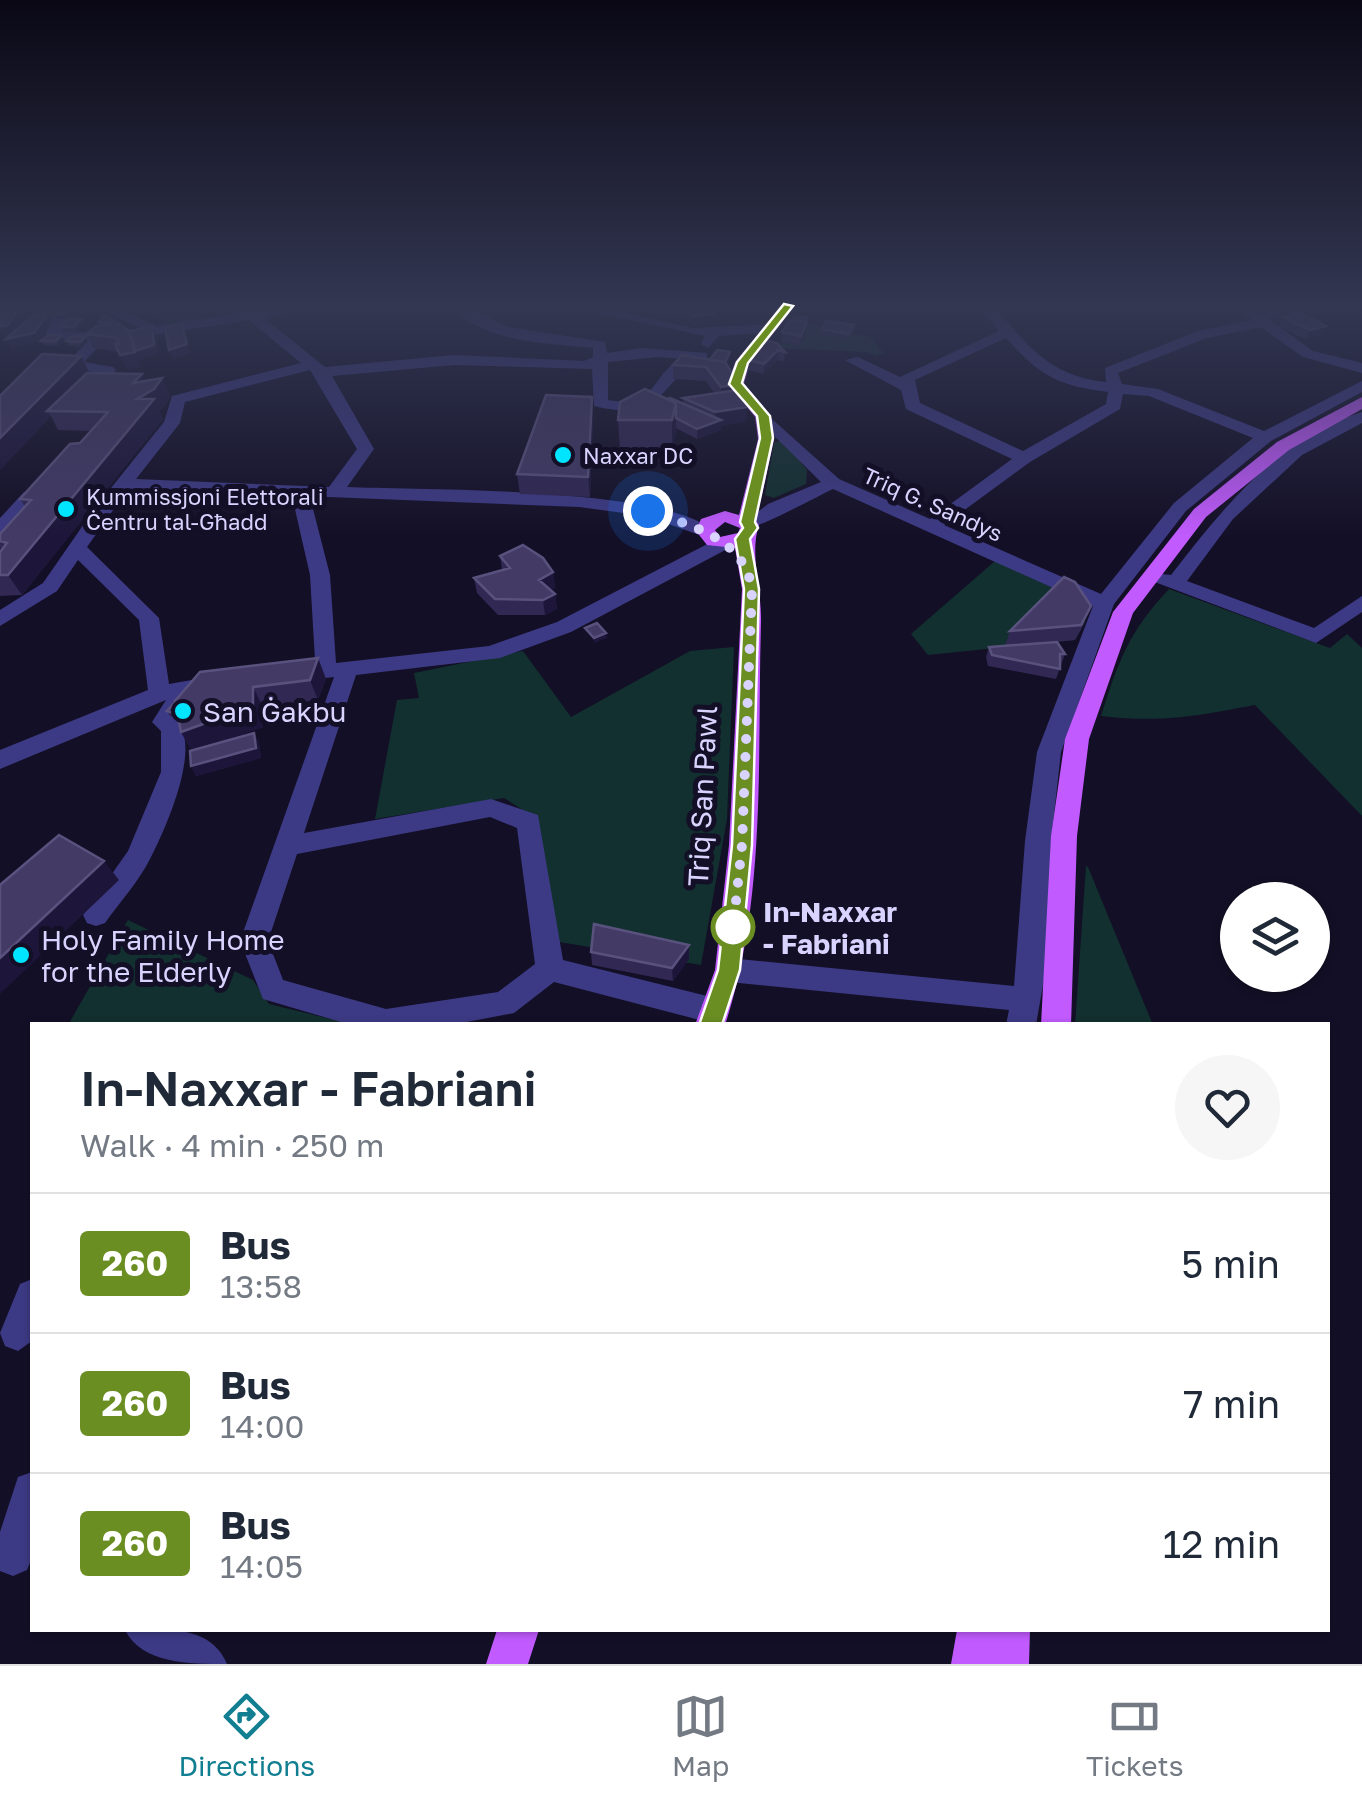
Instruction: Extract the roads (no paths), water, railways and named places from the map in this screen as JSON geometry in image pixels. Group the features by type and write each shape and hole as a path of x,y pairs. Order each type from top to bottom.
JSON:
{"main road":[{"path":"727,531 758,487 766,438 763,416 736,384"},
{"path":"1056,1022 1064,836 1077,739 1123,612 1200,513 1283,446 1362,402"},
{"name":"Triq San Pawl","path":"712,1018 729,970 742,845 752,589 748,568 727,531"},
{"path":"507,1664 517,1632"},
{"path":"972,1664 978,1632"},
{"path":"1008,1664 1009,1632"}],"street":[{"path":"95,384 135,386"},
{"path":"6,613 50,588 172,423 178,399 247,384"},
{"path":"327,384 366,449 335,491"},
{"path":"600,384 600,403 628,408 658,394 665,384"},
{"path":"901,384 908,387"},
{"path":"908,384 912,406 1024,458"},
{"path":"1084,384 1152,392 1265,437"},
{"path":"929,528 1024,458 1114,406 1114,384"},
{"path":"729,970 1022,1012 1033,962 1038,841 1049,752 1104,603 1180,507 1265,437 1362,386"},
{"name":"Triq G. Sandys","path":"763,416 833,483 1104,603"},
{"path":"1175,582 1227,515 1296,451 1362,418"},
{"path":"0,760 89,719 188,686 492,653 564,627 682,564 727,531 833,483"},
{"path":"125,484 335,491 371,496 534,498 648,511 727,531"},
{"path":"250,490 280,502 303,505 371,496"},
{"path":"0,528 30,496"},
{"path":"303,505 320,575 326,660 322,672"},
{"path":"76,548 148,618 156,648 159,694"},
{"path":"1150,573 1316,636 1362,602"},
{"path":"348,668 254,941 272,990 383,1022"},
{"path":"96,915 139,856 173,772 172,728 163,722 188,686"},
{"path":"285,846 492,808 529,822 550,969"},
{"path":"550,969 712,1018"},
{"path":"392,1022 504,1004 550,969"},
{"path":"17,1333 30,1301"},
{"path":"15,1563 30,1499"},
{"path":"150,1632 206,1664"},
{"path":"968,1632 972,1664"}],"place":[{"name":"Naxxar DC","path":"563,455"},
{"name":"Kummissjoni Elettorali Ċentru tal-Għadd","path":"66,509"},
{"name":"San Ġakbu","path":"183,711"},
{"name":"In-Naxxar - Fabriani","path":"733,927"},
{"name":"Holy Family Home for the Elderly","path":"21,955"}]}
